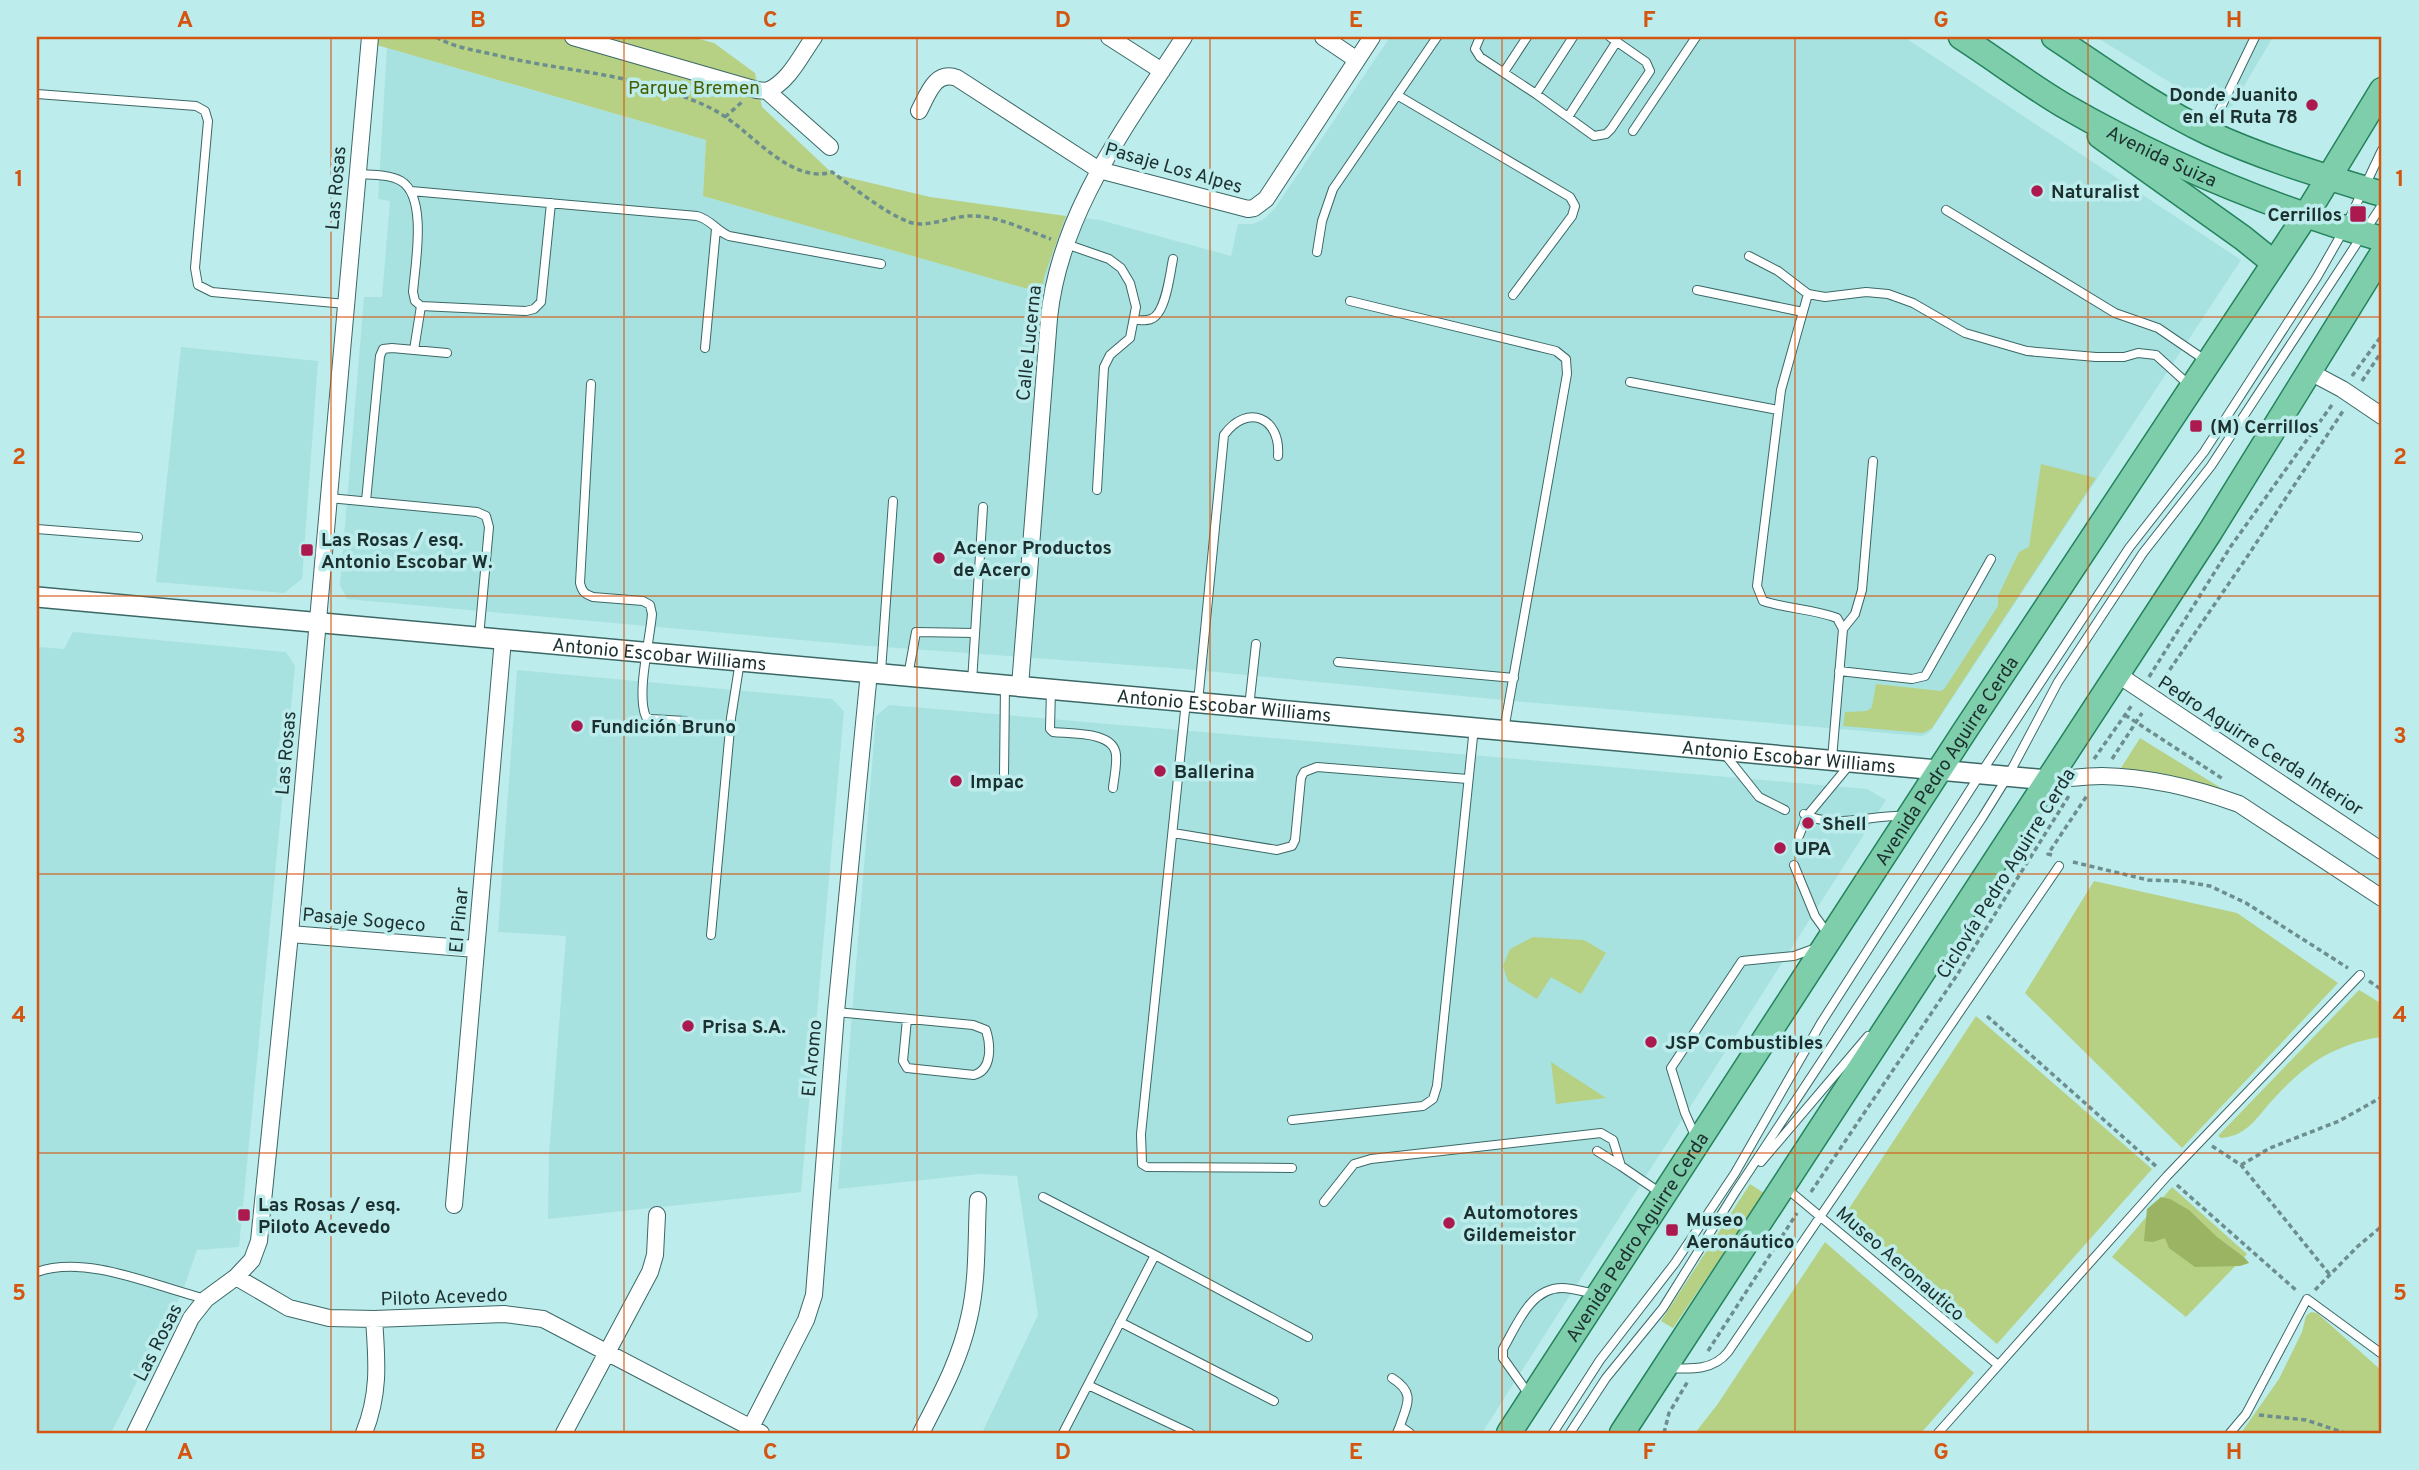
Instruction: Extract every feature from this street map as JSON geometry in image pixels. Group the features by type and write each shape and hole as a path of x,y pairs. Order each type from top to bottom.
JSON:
{"main road":[{"name":"Avenida Suiza","path":"1961,37 2062,104 2182,164 2306,215 2363,233"},
{"name":"Avenida Suiza","path":"2054,37 2133,89 2209,133 2250,151 2373,191"},
{"name":"Avenida Pedro Aguirre Cerda","path":"1509,1433 1939,769 2306,215 2382,90"},
{"path":"2062,104 2131,160 2243,238 2274,263"},
{"path":"1622,1433 2210,532 2380,262"}],"street":[{"name":"Las Rosas","path":"135,1433 191,1318 206,1299 236,1277 252,1260 259,1241 370,37"},
{"path":"573,37 611,42 767,91 784,80 814,37"},
{"path":"1109,37 1162,71"},
{"name":"Calle Lucerna","path":"1012,685 1054,282 1081,205 1099,170 1184,37"},
{"path":"1323,37 1357,60"},
{"name":"Pasaje Los Alpes","path":"919,111 936,81 948,75 957,78 1099,170 1241,209 1254,208 1266,199 1372,37"},
{"path":"767,91 830,147"},
{"path":"2310,372 2382,416"},
{"name":"Antonio Escobar Williams","path":"37,597 2048,780 2100,776 2155,782 2184,787 2239,804 2382,898"},
{"name":"El Pinar","path":"454,1205 503,639"},
{"name":"El Aromo","path":"753,1432 806,1320 814,1295 836,1012 875,673"},
{"name":"Pedro Aguirre Cerda Interior","path":"2117,674 2382,851"},
{"name":"Pasaje Sogeco","path":"289,934 476,949"},
{"path":"921,1433 955,1366 969,1318 978,1200"},
{"path":"564,1433 650,1272 655,1255 657,1215"},
{"name":"Piloto Acevedo","path":"236,1277 301,1312 330,1318 493,1314 543,1319 753,1432"},
{"path":"364,1433 378,1380 374,1319"}],"lane":[{"path":"1317,252 1322,221 1333,189 1437,37"},
{"path":"1480,37 1476,44 1476,53 1594,136 1606,134 1649,76 1646,62 1614,39 1568,117"},
{"path":"1504,72 1527,37"},
{"path":"1536,94 1573,37"},
{"path":"1633,131 1696,37"},
{"path":"2209,133 2255,37"},
{"path":"37,94 197,107 205,111 208,121 195,268 198,285 212,292 346,304"},
{"path":"1397,95 1570,197 1575,205 1572,216 1513,295"},
{"path":"1553,1433 1614,1341 1675,1263 1735,1172 1821,1023 1980,773 2129,548 2204,452 2317,276 2363,233 2382,150"},
{"path":"358,174 386,176 402,181 411,191 418,214 413,292 415,301 421,306 526,311 534,309 541,302 551,203"},
{"path":"411,191 698,216 729,236 881,264"},
{"path":"1570,1433 1606,1378 1663,1308 1736,1191 2007,776 2058,682 2143,553 2211,466 2382,205"},
{"path":"1946,211 2115,313 2158,328 2208,361"},
{"path":"705,348 716,229"},
{"path":"1066,244 1095,253 1121,268 1130,283 1136,307 1130,338 1110,355 1104,367 1097,490"},
{"path":"1749,256 1778,271 1808,294 1825,297 1866,292 1888,294 1913,303 1965,332 2026,351 2096,357 2124,357 2138,353 2156,355 2191,387"},
{"path":"1134,320 1150,320 1157,316 1164,300 1172,259"},
{"path":"1697,290 1803,312"},
{"path":"1808,294 1781,390 1757,586 1763,601 1823,612 1837,618 1843,629"},
{"path":"1350,302 1556,351 1566,359 1567,374 1504,730"},
{"path":"414,350 421,306"},
{"path":"366,501 380,356 383,349 447,353"},
{"path":"1630,382 1778,410"},
{"path":"591,384 580,583 585,595 643,601 650,605 651,625 646,652 643,712 646,717 687,721"},
{"path":"1278,456 1279,441 1273,428 1261,419 1246,417 1233,424 1224,435 1173,833 1141,1134 1142,1164 1147,1167 1292,1168"},
{"path":"1832,759 1843,629 1855,614 1861,590 1873,461"},
{"path":"329,498 477,512 486,516 489,527 478,637"},
{"path":"875,673 893,501"},
{"path":"972,682 983,507"},
{"path":"37,529 138,537"},
{"path":"1839,671 1912,678 1925,676 1990,559"},
{"path":"908,676 916,632 975,634"},
{"path":"1250,707 1256,644"},
{"path":"711,935 731,718 740,661"},
{"path":"1338,662 1514,678"},
{"path":"1004,775 1012,685"},
{"path":"1051,689 1050,729 1053,733 1103,737 1114,746 1116,754 1113,788"},
{"path":"1292,1120 1423,1106 1433,1099 1437,1086 1474,727"},
{"path":"1722,750 1759,797 1785,810"},
{"path":"1799,836 1805,815 1853,761"},
{"path":"1173,833 1277,850 1292,846 1295,840 1301,778 1304,772 1317,767 1468,779"},
{"path":"1805,815 1834,822 1878,816 1909,816"},
{"path":"1665,1368 1696,1369 1716,1364 1724,1358 2059,861"},
{"path":"1697,1142 1671,1068 1742,961 1794,956 1828,941 1794,865"},
{"path":"1880,1022 1924,969"},
{"path":"1938,1433 2167,1176 2360,975"},
{"path":"836,1012 907,1019 972,1026 986,1030 989,1041 986,1068 974,1076 907,1068 903,1060 907,1019"},
{"path":"1736,1191 1871,1032"},
{"path":"1324,1202 1354,1164 1371,1158 1601,1133 1613,1140 1621,1166"},
{"path":"1597,1152 1663,1194"},
{"name":"Museo Aeronautico","path":"1783,1186 1998,1365"},
{"path":"1043,1198 1308,1337"},
{"path":"1063,1433 1155,1255"},
{"path":"37,1272 66,1267 115,1271 206,1299"},
{"path":"1531,1398 1503,1358 1503,1349 1534,1297 1562,1288 1598,1294"},
{"path":"2230,1433 2246,1414 2306,1299 2382,1354"},
{"path":"1120,1322 1274,1401"},
{"path":"1392,1378 1407,1391 1409,1398 1399,1430 1410,1433"},
{"path":"1088,1385 1190,1433"}],"path":[{"path":"436,37 446,43 501,57 664,89 726,117 788,164 819,176 832,172 910,223 925,225 949,218 974,216 990,218 1066,244"},
{"name":"Ciclovía Pedro Aguirre Cerda","path":"1664,1433 1669,1413 1804,1203 1957,975 2081,779 2146,694 2231,546 2347,393 2382,335"},
{"path":"2142,713 2146,694 2347,393 2382,351"},
{"path":"2048,854 2059,861 2148,880 2210,886 2246,903 2382,989"},
{"path":"1987,1016 2306,1299 2357,1247 2382,1226"},
{"path":"2241,1165 2270,1147 2339,1121 2382,1097"},
{"path":"2202,1139 2241,1165 2330,1275"},
{"path":"2246,1414 2306,1420 2345,1433"}],"shaded area":[{"path":"1390,37 1904,37 2241,260 1930,732 1922,736 1524,702 1185,669 857,645 347,599 340,585 364,297 382,297 390,201 378,199 387,48 706,140 703,196 1042,293 1044,277 1066,216 1100,220 1231,256 1238,224 1253,224 1264,219 1275,208"},
{"path":"2096,37 2273,37 2228,113 2181,89"},
{"path":"181,347 318,361 302,579 284,593 156,582"},
{"path":"73,632 286,652 295,666 239,1247 197,1250 182,1293 111,1433 37,1433 37,647 64,649"},
{"path":"517,670 832,699 844,711 801,1192 548,1219 549,1154 566,936 498,932"},
{"path":"889,705 1867,789 1886,800 1482,1433 982,1433 1038,1315 1017,1176 979,1174 838,1189 876,716"}],"green space":[{"name":"Parque Bremen","path":"364,37 691,37 714,43 755,73 762,107 833,174 930,197 1066,216 1044,277 1042,293 703,196 706,140 363,41"},
{"path":"2041,464 2096,478 1932,728 1923,733 1843,726 1845,712 1867,711 1872,707 1876,684 1941,691 1945,688 1998,606 1998,596 2019,552 2029,547"},
{"path":"2140,738 2229,793 2185,779 2121,768"},
{"path":"2094,881 2237,913 2338,983 2182,1148 2025,993"},
{"path":"1533,937 1584,940 1606,953 1581,994 1551,977 1537,999 1508,981 1503,966 1510,949"},
{"path":"2359,990 2382,1004 2382,1037 2357,1042 2323,1057 2290,1082 2248,1127 2229,1137 2218,1136"},
{"path":"1976,1016 2152,1169 1997,1344 1846,1213"},
{"path":"1551,1062 1606,1098 1556,1104"},
{"path":"1750,1184 1764,1193 1673,1328 1661,1321"},
{"path":"2172,1187 2247,1254 2186,1317 2112,1257"},
{"path":"2161,1197 2189,1210 2249,1263 2240,1266 2195,1267 2169,1248 2165,1238 2153,1242 2144,1241 2147,1209"},
{"path":"1825,1242 1974,1373 1921,1433 1695,1433 1717,1405"},
{"path":"2311,1312 2317,1313 2382,1371 2382,1433 2241,1433 2279,1379 2302,1332 2306,1316"}],"place":[{"name":"Donde Juanito en el Ruta 78","path":"2312,105"},
{"name":"Naturalist","path":"2037,191"},
{"name":"Cerrillos","path":"2358,214"},
{"name":"(M) Cerrillos","path":"2196,426"},
{"name":"Las Rosas / esq. Antonio Escobar W.","path":"307,550"},
{"name":"Acenor Productos de Acero","path":"939,558"},
{"name":"Fundición Bruno","path":"577,726"},
{"name":"Ballerina","path":"1160,771"},
{"name":"Impac","path":"956,781"},
{"name":"Shell","path":"1808,823"},
{"name":"UPA","path":"1780,848"},
{"name":"Prisa S.A.","path":"688,1026"},
{"name":"JSP Combustibles","path":"1651,1042"},
{"name":"Las Rosas / esq. Piloto Acevedo","path":"244,1215"},
{"name":"Automotores Gildemeistor","path":"1449,1223"},
{"name":"Museo Aeronáutico","path":"1672,1230"}]}
